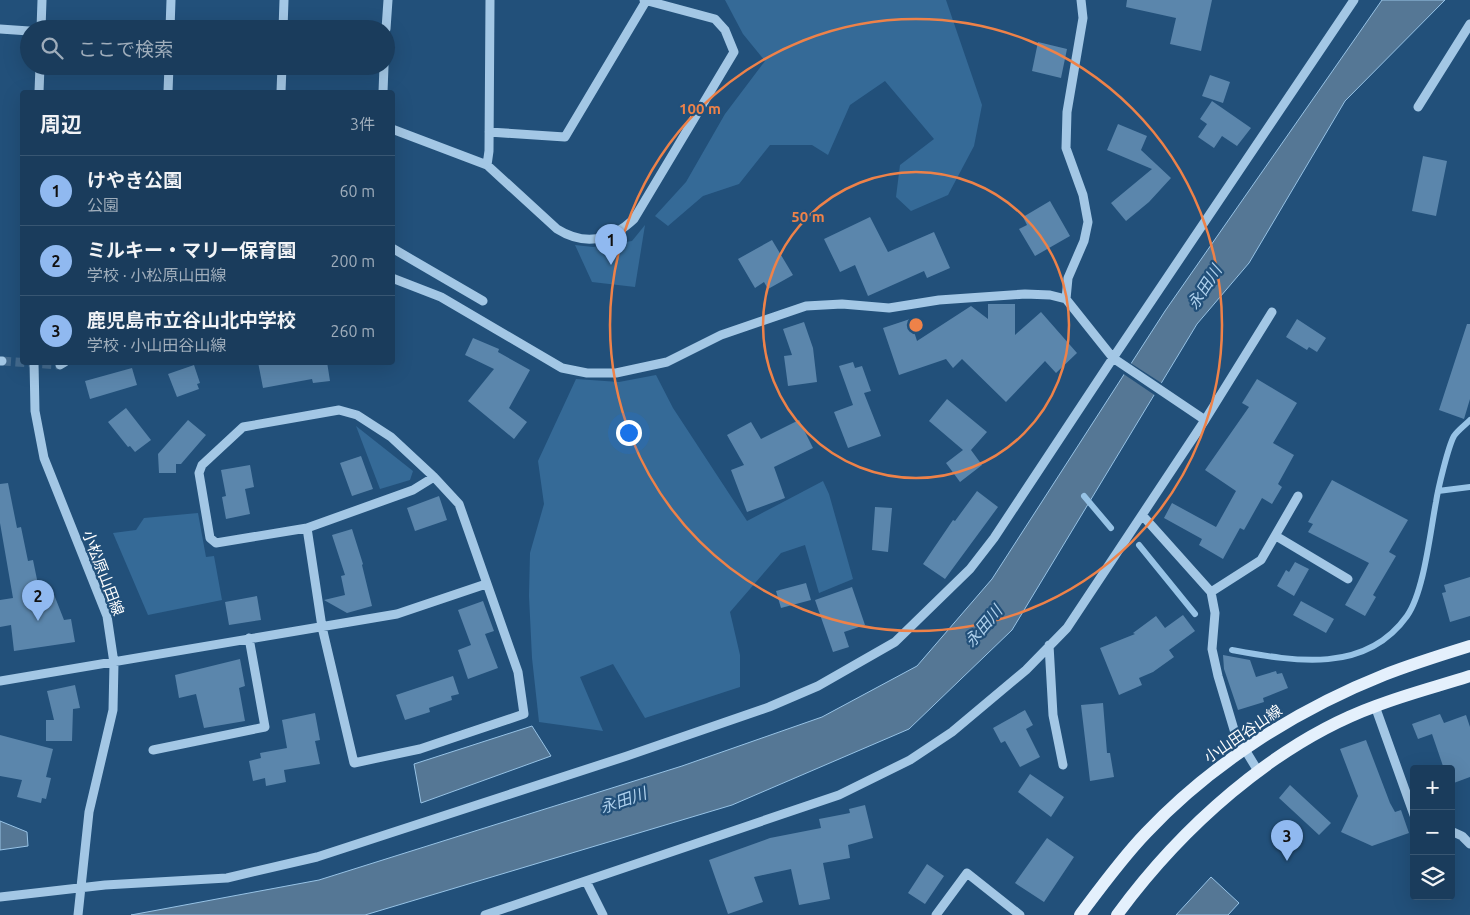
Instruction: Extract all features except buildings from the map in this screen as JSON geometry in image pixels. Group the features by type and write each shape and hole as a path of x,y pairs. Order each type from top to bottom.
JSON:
{"main road":[{"name":"小山田谷山線","path":"1080,915 1147,832 1200,784 1244,750 1288,722 1351,689 1384,674 1470,646"},
{"path":"1117,915 1166,855 1258,771 1319,732 1375,706 1470,676"}],"street":[{"path":"41,20 42,0"},
{"path":"170,20 171,0"},
{"path":"283,20 284,0"},
{"path":"387,20 388,0"},
{"path":"487,165 490,0"},
{"path":"1081,0 1083,18 1067,112 1066,148 1083,195 1088,222 1084,241 1068,278 1066,299 1112,358 1205,420"},
{"path":"0,897 115,884 227,878 309,859 636,753 769,707 818,686 895,642 970,570 1024,496 1112,358 1354,0"},
{"path":"395,130 487,165 557,229 568,236 597,238 613,236 634,220 734,52 726,30 715,19 645,1 565,137 489,132"},
{"path":"1418,107 1470,24"},
{"path":"0,30 20,31"},
{"path":"39,90 40,75"},
{"path":"168,90 169,75"},
{"path":"281,90 282,75"},
{"path":"383,90 384,75"},
{"path":"395,250 483,301"},
{"path":"395,279 442,297 562,368 587,373 616,373 667,362 721,335 806,306 842,304 889,308 922,302 1025,294 1066,299"},
{"path":"485,915 839,795 910,760 952,732 1026,670 1067,628 1143,516 1272,312"},
{"name":"小松原山田線","path":"34,365 35,411 44,458 107,616 114,663 113,710 89,812 82,863 78,915"},
{"path":"307,528 322,627 354,763 420,749 524,714 518,672 459,504 434,477 391,437 357,415 339,410 243,427 202,464 199,473 210,538 216,543 307,528 413,490 434,477"},
{"path":"1212,592 1261,560 1298,496"},
{"path":"1143,516 1212,592 1215,613 1212,649 1235,733 1258,771"},
{"path":"1276,536 1348,578"},
{"path":"0,681 397,614 486,584"},
{"path":"153,750 265,727 249,638"},
{"path":"1049,645 1053,715 1063,765"},
{"path":"1375,706 1412,810"},
{"path":"1455,833 1462,836 1470,844"},
{"path":"936,915 967,873 1020,915"},
{"path":"586,881 603,915"}],"shaded area":[{"path":"725,0 946,0 982,105 974,146 948,195 911,211 896,197 900,165 934,139 885,81 850,105 828,155 812,145 770,145 739,184 703,196 668,226 655,216 686,182 725,114 765,61 743,34"},
{"path":"645,225 635,287 592,282 575,245 593,247 632,241"},
{"path":"656,375 673,408 747,521 823,481 829,494 853,579 819,593 805,545 781,553 730,612 740,655 740,687 645,718 613,664 580,677 603,731 539,722 532,658 529,596 530,553 544,504 538,461 576,379 619,382"},
{"path":"356,426 413,471 410,480 380,489"},
{"path":"198,513 206,557 214,556 222,600 148,615 113,533 136,530 144,518"}],"water":[{"name":"永田川","path":"1382,0 1445,0 1345,101 1249,263 1197,324 1012,630 909,729 732,805 365,915 131,915 319,880 682,766 822,717 917,666 992,579 1165,311"},
{"path":"532,726 551,756 421,803 414,764"},
{"path":"0,821 27,832 28,846 0,850"},
{"path":"1211,877 1239,903 1228,915 1176,915"}],"pier":[{"path":"1129,362 1163,384 1156,396 1122,373"}],"waterway":[{"path":"1232,650 1279,658 1327,659 1349,656 1371,648 1390,635 1407,616 1418,592 1426,562 1439,488 1449,449 1455,434 1470,420"},
{"path":"1438,491 1470,487"},
{"path":"1084,496 1111,528"},
{"path":"1139,545 1195,614"}],"tunnel":[{"path":"2,361 20,362"}],"place":[{"name":"けやき公園","path":"611,265"},
{"name":"ミルキー・マリー保育園","path":"38,621"},
{"name":"鹿児島市立谷山北中学校","path":"1287,861"}]}
